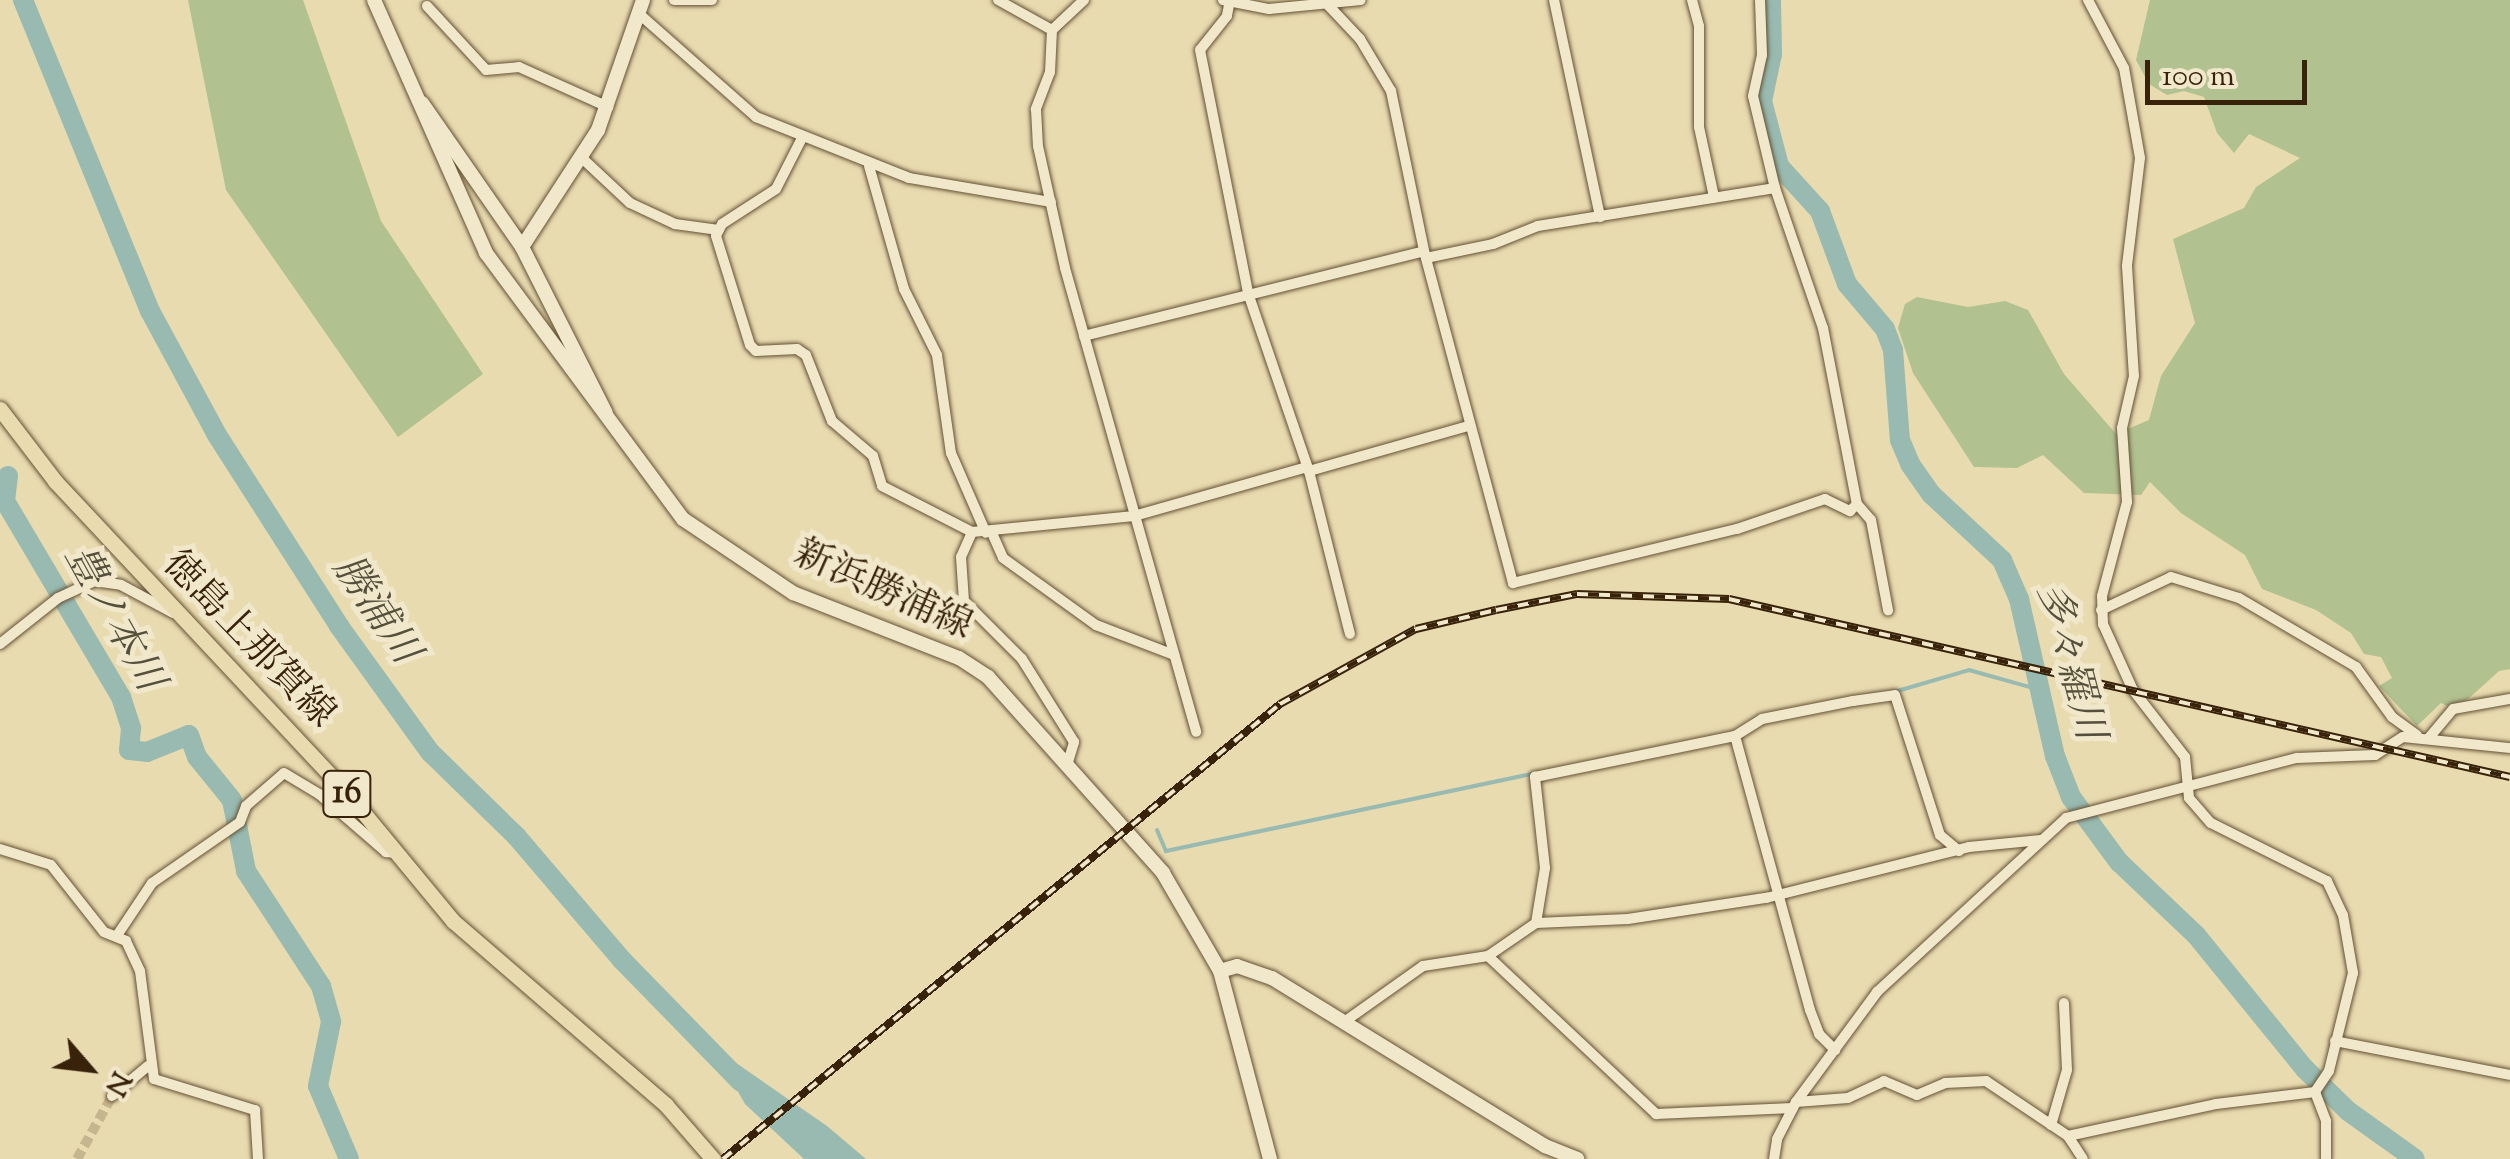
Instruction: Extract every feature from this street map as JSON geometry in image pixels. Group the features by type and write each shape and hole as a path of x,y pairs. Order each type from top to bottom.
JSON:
{"main road":[{"name":"新浜勝浦線","path":"374,0 486,254 608,424 683,519 740,561 835,613 959,658 1012,699 1163,873 1220,971 1270,1159"},
{"path":"522,247 583,159 608,107 640,6"},
{"path":"415,96 448,132 466,172 522,247 596,384 608,424"},
{"name":"徳島上那賀線","path":"0,409 174,614 396,852 475,944 666,1106 713,1159"},
{"path":"1220,971 1250,968 1545,1146 1577,1159"}],"street":[{"path":"674,0 712,0"},
{"path":"998,0 1052,30"},
{"path":"1084,0 1052,30 1050,72 1036,108 1050,202 1196,732"},
{"path":"1350,634 1308,469 1248,293 1200,50 1227,16 1227,1 1269,9 1358,0"},
{"path":"1554,0 1600,217"},
{"path":"1692,0 1699,26 1699,127 1714,197"},
{"path":"1760,0 1762,56 1753,96 1775,188 1823,328 1857,504 1871,520 1888,610"},
{"path":"2068,1136 2216,1104 2317,1091 2326,1079 2353,973 2344,914 2326,882 2211,823 2187,789 2184,757 2161,733 2120,667 2101,610 2127,502 2122,428 2134,376 2127,266 2140,158 2124,68 2088,0"},
{"path":"1328,5 1360,40 1391,91 1425,255 1468,426 1514,583 1737,529 1826,500 1850,511 1857,504"},
{"path":"427,6 486,70 519,67 608,107"},
{"path":"640,6 733,101 802,138 870,166 954,188 1050,202"},
{"path":"583,159 630,204 676,224 719,230 776,189 802,138"},
{"path":"870,166 904,289 937,355 951,453 1003,558 1096,625 1174,655"},
{"path":"1084,336 1248,293 1493,244 1538,226 1775,188"},
{"path":"719,230 728,285 750,345 767,353 798,349 806,355 832,420 873,456 882,486 972,532 1134,516 1468,426"},
{"path":"972,532 962,557 964,601 1022,659 1074,742 1068,762"},
{"path":"2101,610 2163,578 2216,588 2345,659 2392,718 2422,737"},
{"path":"0,644 58,598 104,580 174,614"},
{"path":"1536,923 1545,868 1535,777 1735,736 1762,720 1894,695 1940,835 1958,850"},
{"path":"2422,737 2453,709 2510,699"},
{"path":"2391,739 2392,718"},
{"path":"1735,736 1818,1034 1834,1050"},
{"path":"1774,1159 1795,1105 1877,992 2041,840 2075,814 2187,789 2297,758 2374,755 2391,739 2422,737 2510,748"},
{"path":"118,934 152,883 240,822 246,806 284,773 319,794 386,852 396,852"},
{"path":"1344,1022 1423,966 1488,956 1536,923 1628,919 1778,895 1958,850 2041,840"},
{"path":"0,848 51,865 104,932 118,934"},
{"path":"118,934 140,971 148,1066 165,1086 254,1110 258,1159"},
{"path":"1488,956 1656,1114 1848,1098 1884,1081 1917,1095 1945,1083 1986,1082 2068,1136 2083,1159"},
{"path":"2051,1125 2067,1070 2064,1003"},
{"path":"2335,1042 2510,1075"},
{"path":"112,1096 148,1066"},
{"path":"2317,1091 2326,1121 2326,1159"}],"green space":[{"path":"188,0 303,0 381,221 483,374 398,437 226,190"},
{"path":"2150,0 2510,0 2510,669 2499,671 2467,700 2449,707 2441,703 2417,726 2379,686 2392,678 2381,657 2364,654 2351,633 2316,610 2262,589 2245,555 2181,513 2150,482 2141,495 2084,493 2043,455 2017,468 1974,467 1913,373 1898,328 1905,304 1917,297 1968,307 2005,301 2028,310 2064,374 2116,434 2149,420 2161,376 2195,323 2173,239 2244,208 2256,187 2300,158 2249,134 2234,153 2217,133 2204,97 2184,91 2167,95 2149,84 2136,60"}],"water":[{"path":"713,1047 827,1126 866,1159 804,1159 745,1104"}],"waterway":[{"name":"勝浦川","path":"23,0 150,311 217,435 339,626 430,752 517,837 622,960 741,1082"},
{"name":"多々羅川","path":"1771,0 1772,54 1762,101 1779,166 1820,211 1847,284 1885,329 1893,350 1900,440 1910,464 1931,494 2002,560 2019,599 2055,756 2071,797 2119,862 2196,935 2305,1069 2348,1111 2415,1159"},
{"name":"豊ノ本川","path":"8,476 5,501 121,697 131,728 129,750 147,752 189,735 197,757 232,800 246,871 321,986 331,1022 318,1086 349,1159"},
{"path":"1894,692 1969,670 2040,690"},
{"path":"1157,830 1166,851 1535,773"}],"tunnel":[{"path":"77,1159 112,1096"}],"railway":[{"path":"723,1159 1280,704 1416,629 1496,610 1577,594 1729,599 2510,777"}]}
